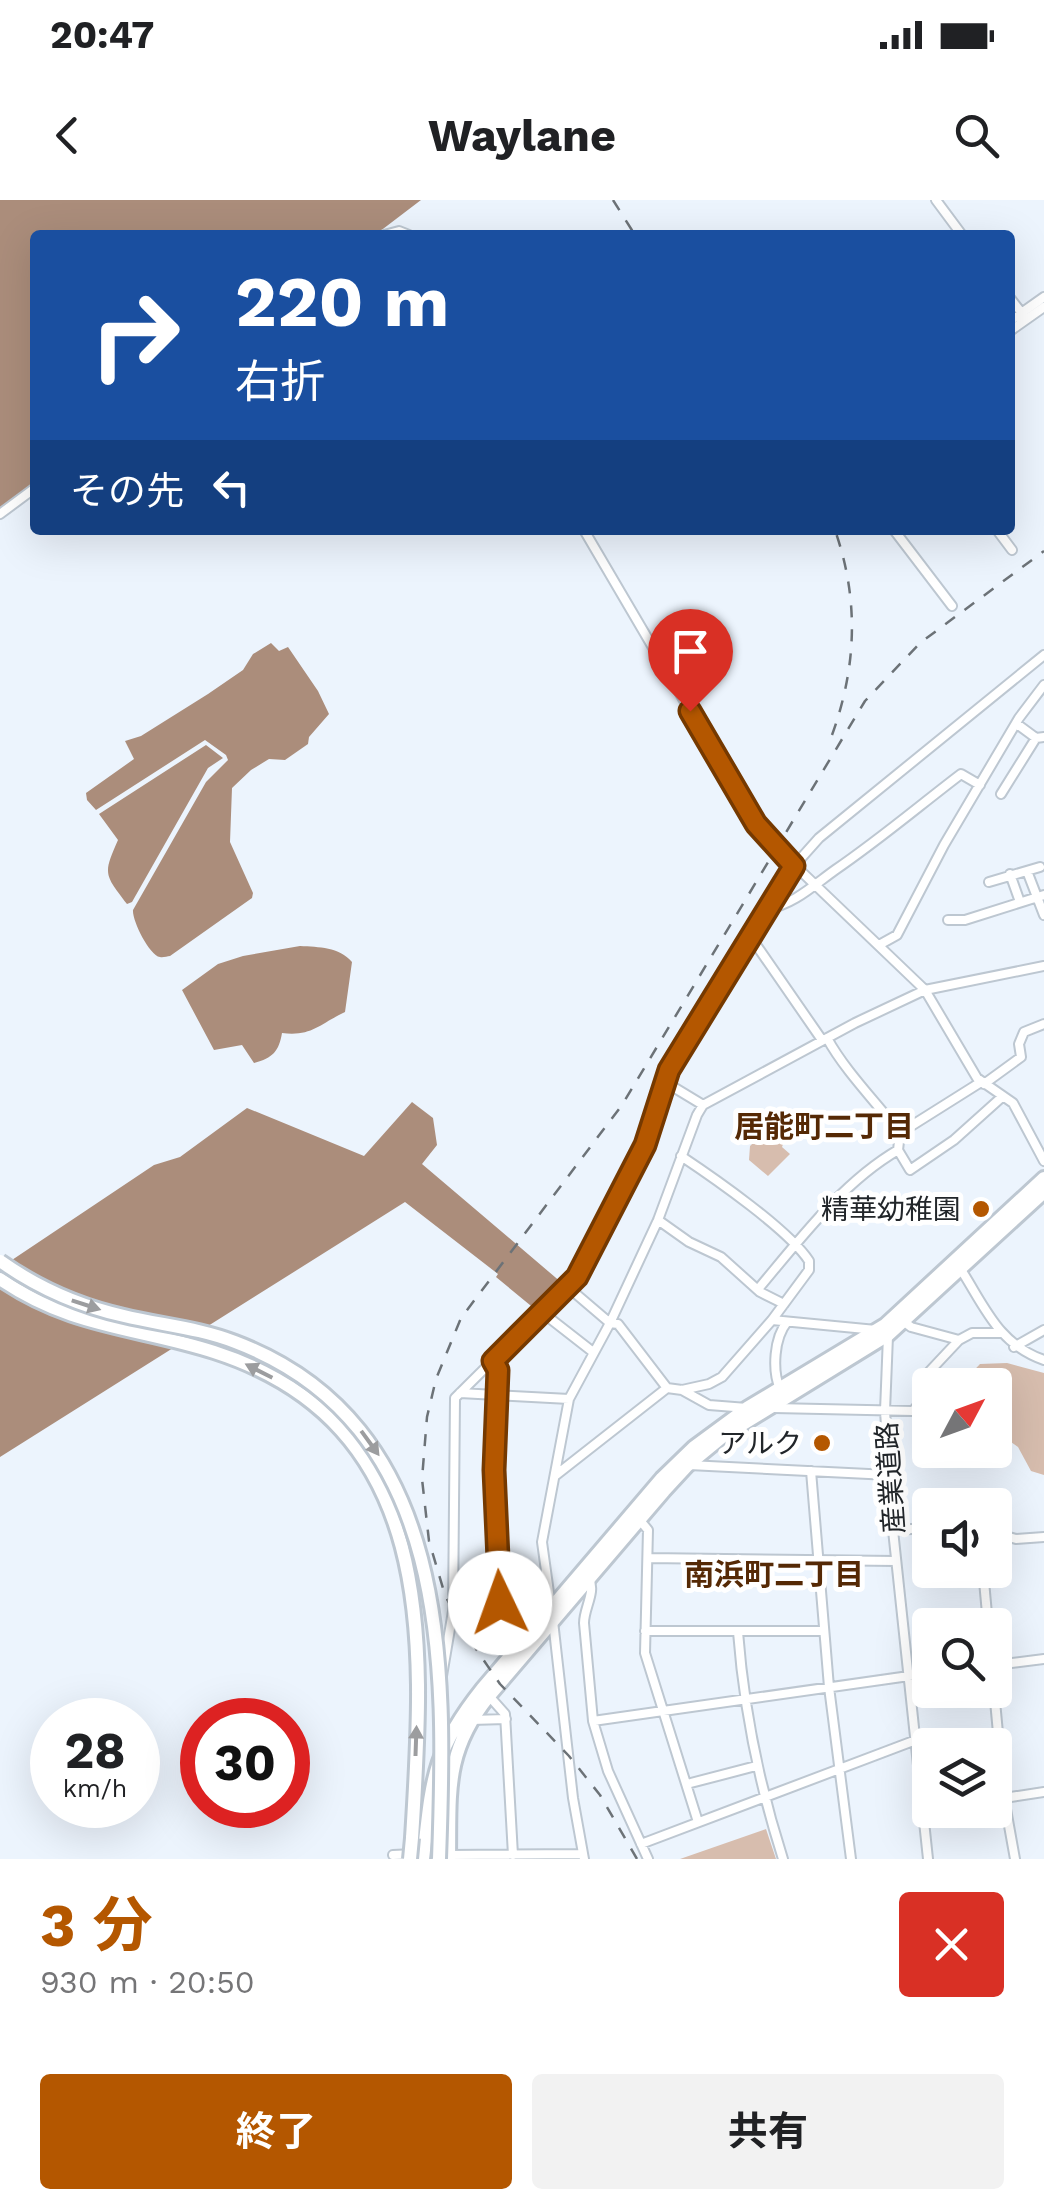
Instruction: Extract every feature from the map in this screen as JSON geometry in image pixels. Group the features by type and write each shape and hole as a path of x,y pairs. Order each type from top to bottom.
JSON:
{"highway":[{"path":"552,1615 589,1580 678,1461 724,1423 884,1330 1044,1178"},
{"path":"419,1857 433,1774 512,1662 636,1516 688,1465 780,1389 903,1321 1044,1192"},
{"path":"0,1261 47,1290 78,1303 203,1332 248,1347 319,1389 364,1434 404,1500 426,1576 439,1695 440,1841 446,1858"},
{"path":"0,1279 34,1300 76,1318 201,1348 258,1370 312,1405 356,1450 394,1519 414,1593 418,1687 412,1838 419,1857"},
{"path":"446,1858 448,1786 465,1724 512,1662"}],"street":[{"path":"936,200 958,230"},
{"path":"1015,326 1044,297"},
{"path":"1015,304 1024,316"},
{"path":"1015,319 1044,307"},
{"path":"0,514 30,492"},
{"path":"587,535 756,824 794,866 925,990 982,1083 1013,1103 1044,1161"},
{"path":"898,535 952,606"},
{"path":"1001,535 1012,550"},
{"path":"506,1719 465,1724 438,1697 453,1611 453,1405 460,1393 569,1288 645,1145 676,1057 794,866 829,829 1044,655"},
{"path":"879,945 897,936 944,844 1044,685"},
{"path":"1001,794 1040,738 1016,724"},
{"path":"767,909 778,908 814,885 961,774 980,785"},
{"path":"989,882 1040,867"},
{"path":"1027,871 1044,914"},
{"path":"1010,874 1020,902"},
{"path":"948,920 965,920 1040,896"},
{"path":"750,936 844,1067 861,1082 900,1133 898,1150 910,1170 954,1140 1003,1096"},
{"path":"393,1854 446,1858 584,1856 573,1798 542,1542 569,1399 658,1220 703,1105 925,990 1044,966"},
{"path":"900,1133 1020,1057 1019,1044 1024,1032 1044,1024"},
{"path":"665,1082 703,1105"},
{"path":"759,1288 794,1245 866,1172 898,1150"},
{"path":"569,1288 610,1323 618,1324 667,1388 682,1390 722,1377 772,1320 808,1270 808,1261 725,1187 681,1156"},
{"path":"658,1220 689,1242 722,1257 760,1292 784,1304"},
{"path":"960,1268 1000,1333 1014,1347 1044,1360"},
{"path":"542,1314 593,1352"},
{"path":"772,1320 884,1330"},
{"path":"903,1321 911,1327 959,1340"},
{"path":"780,1389 776,1380 778,1340 786,1322"},
{"name":"産業道路","path":"884,1330 893,1530 914,1728"},
{"path":"1014,1347 1044,1330"},
{"path":"682,1390 698,1401 715,1405 913,1410 920,1403 928,1373 959,1340 972,1334 1000,1333"},
{"path":"493,1361 498,1370 494,1470 502,1636 512,1662"},
{"path":"556,1476 667,1388"},
{"path":"460,1393 569,1399"},
{"path":"715,1405 726,1412 724,1423"},
{"path":"688,1465 890,1474"},
{"path":"811,1472 829,1687 851,1859"},
{"path":"636,1516 648,1530 645,1652 698,1822"},
{"path":"893,1530 912,1529"},
{"path":"1012,1538 1044,1537"},
{"path":"648,1558 896,1561"},
{"path":"589,1580 592,1593 584,1610 584,1622 593,1721 608,1772 648,1859"},
{"path":"645,1630 824,1631"},
{"path":"738,1632 743,1699 756,1766 783,1859"},
{"path":"1012,1663 1044,1659"},
{"path":"593,1721 912,1676"},
{"path":"489,1696 506,1719 513,1856"},
{"path":"641,1844 912,1741"},
{"path":"687,1784 756,1766"},
{"path":"1012,1797 1044,1792"},
{"name":"産業道路","path":"925,1828 928,1859"},
{"path":"1009,1828 1014,1859"}],"shaded area":[{"path":"0,200 421,200 382,230 30,230 30,495 0,518"},
{"path":"271,643 279,651 288,647 329,714 309,737 308,744 285,760 269,759 232,788 230,842 252,898 170,956 160,957 142,936 133,910 206,782 228,760 226,755 205,740 96,810 86,793 134,759 125,741 141,736 208,694 243,670 253,654"},
{"path":"206,745 223,758 208,768 132,902 127,904 108,874 118,840 99,814"},
{"path":"300,946 335,951 352,962 345,1012 309,1031 282,1033 274,1053 254,1063 242,1045 214,1050 182,990 218,964"},
{"path":"412,1102 433,1118 437,1145 422,1164 562,1283 536,1310 496,1277 498,1274 405,1202 0,1457 0,1268 154,1165 180,1157 247,1108 364,1156"},
{"path":"773,1124 785,1139 782,1147 790,1154 768,1176 749,1160 750,1146"},
{"path":"1007,1363 1044,1373 1044,1475 1031,1471 1012,1443 1012,1368 976,1368 980,1364"},
{"path":"766,1829 776,1859 680,1859"}],"railway":[{"path":"613,200 632,230"},
{"path":"832,735 846,684 852,632 848,581 837,535"},
{"path":"637,1859 600,1795 569,1756 500,1684 463,1630 445,1595 429,1541 422,1479 427,1417 436,1379 461,1318 622,1105 865,701 920,643 1044,551"}],"place":[{"name":"精華幼稚園","path":"981,1209"},
{"name":"アルク","path":"822,1443"}],"district":[{"name":"居能町二丁目","path":"824,1127"},
{"name":"南浜町二丁目","path":"774,1575"}],"route":[{"path":"500,1603 494,1470 498,1370 493,1361 577,1277 645,1145 669,1070 794,866 763,835 690,711"}]}
